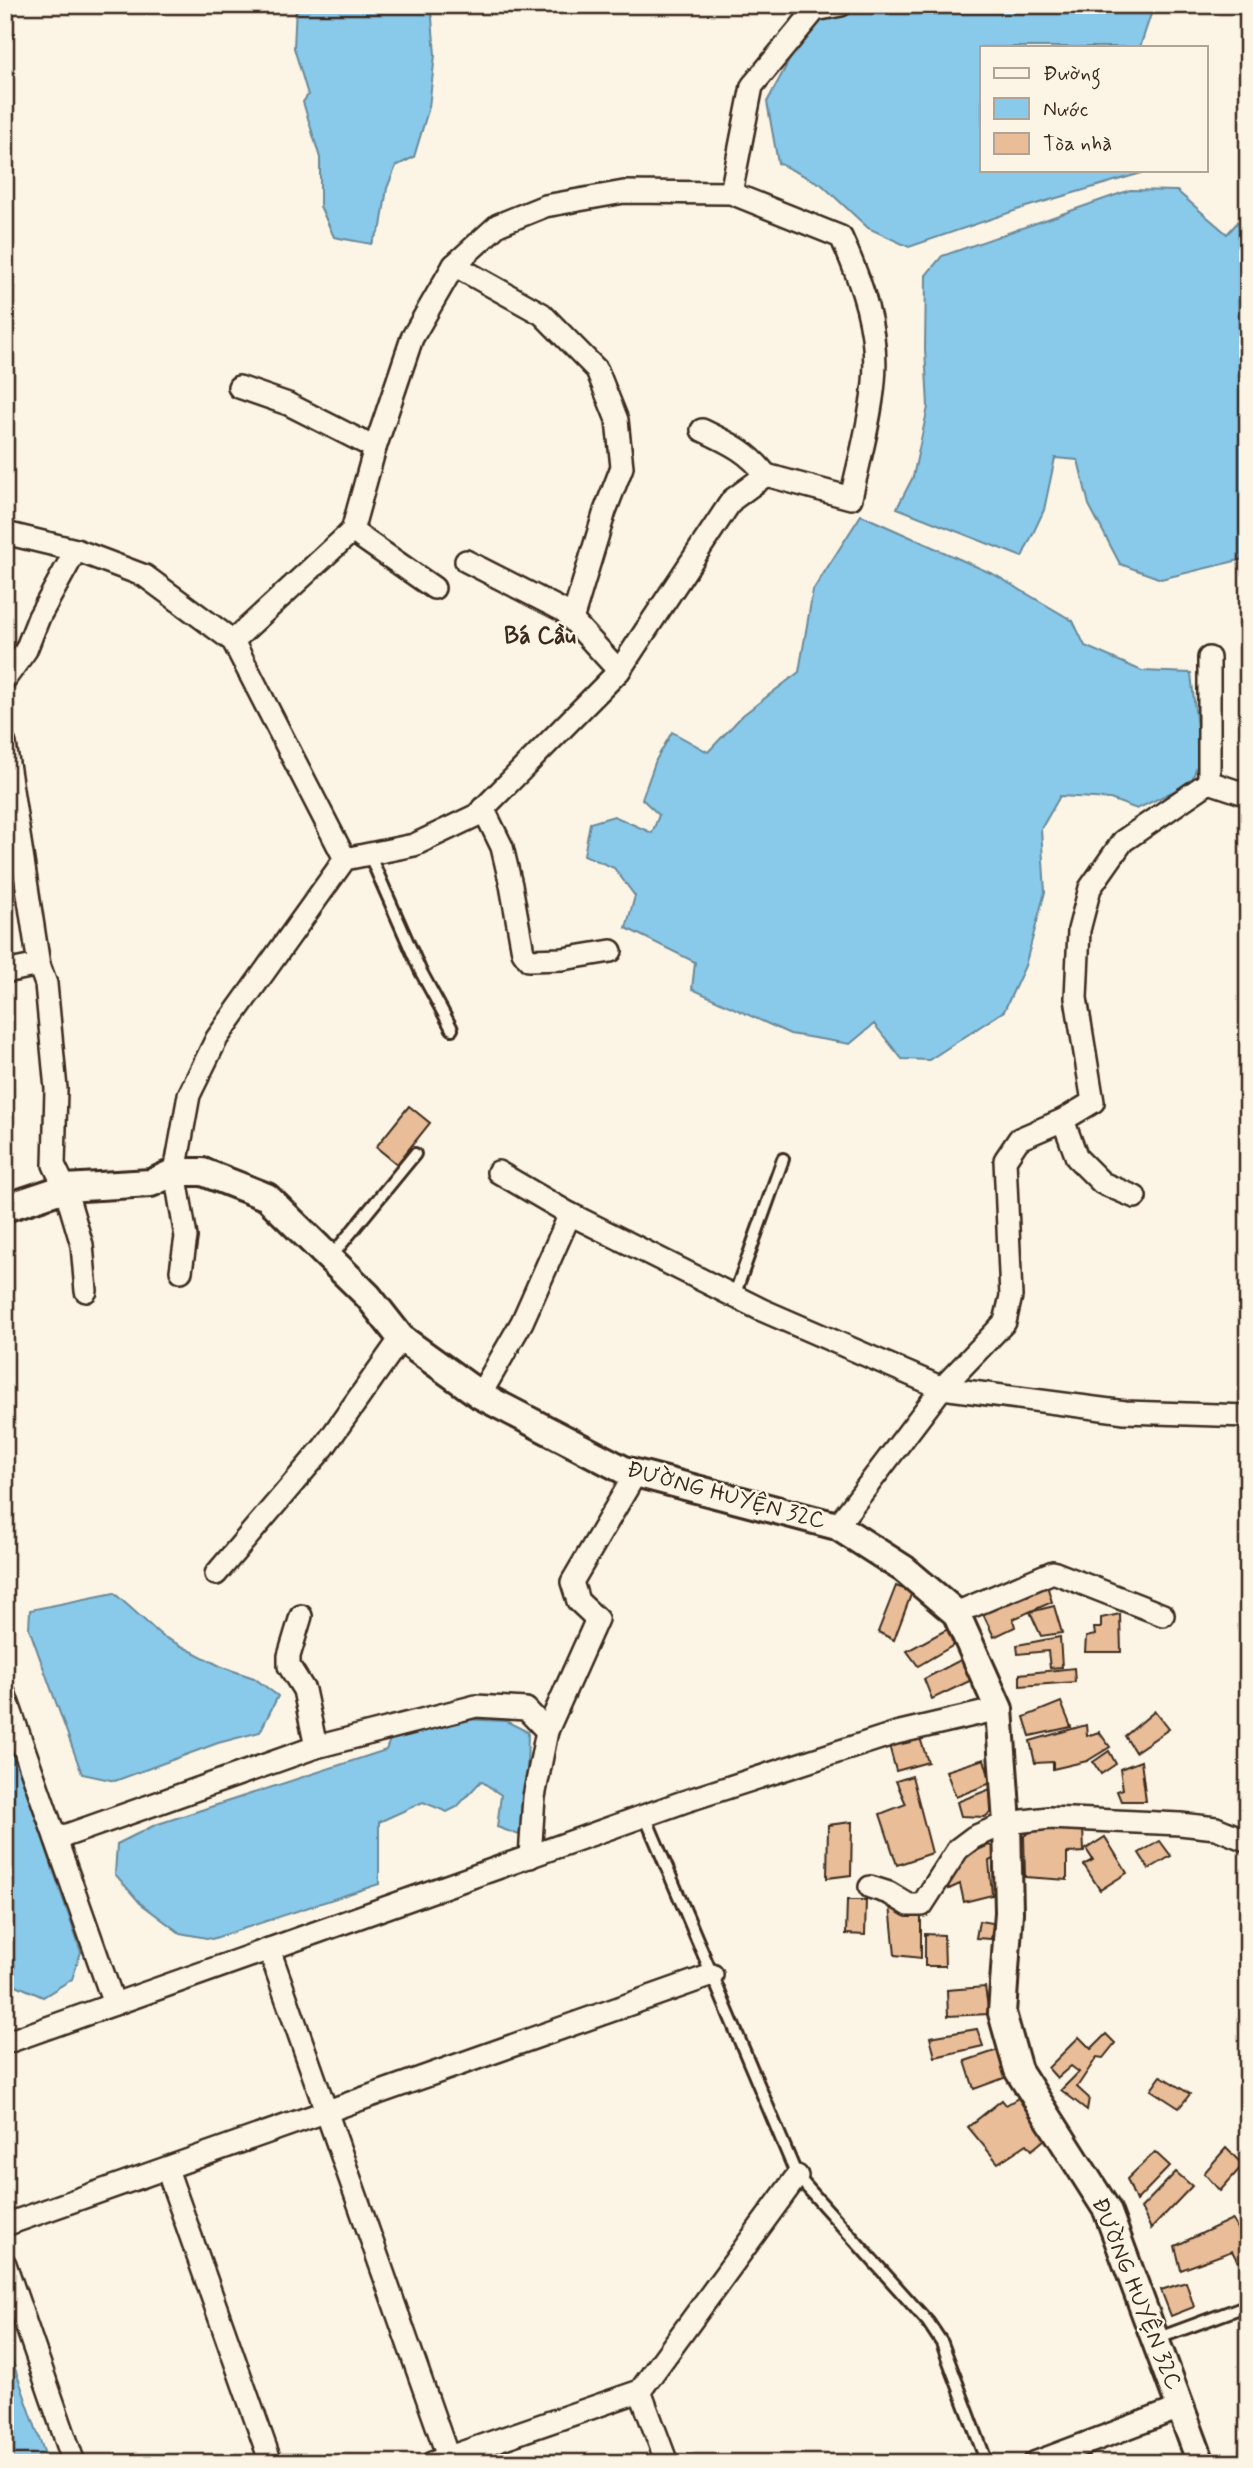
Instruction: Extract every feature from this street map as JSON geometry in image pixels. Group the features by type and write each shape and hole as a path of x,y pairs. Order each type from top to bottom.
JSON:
{"street":[{"path":"732,193 752,86 815,10 841,5"},
{"path":"233,641 352,531 375,448 412,338 454,265 498,225 545,205 624,192 732,193 841,237 860,279 873,329 874,382 851,498 766,475 755,459 702,430"},
{"path":"454,265 542,314 597,370 617,420 622,467 572,620"},
{"path":"239,387 288,404 375,448"},
{"path":"181,1271 186,1237 175,1172 189,1096 217,1038 345,859 414,845 477,815 619,671 732,500 766,475"},
{"path":"352,531 434,588"},
{"path":"5,533 76,550 145,576 233,641 345,859"},
{"path":"5,679 26,650 39,617 76,550"},
{"path":"466,561 564,611 619,671"},
{"path":"1209,658 1209,782"},
{"path":"5,744 39,965 46,984 56,1088 54,1165 65,1188 82,1245 86,1291"},
{"path":"1209,782 1248,795"},
{"path":"837,1526 942,1388 1005,1322 1011,1296 1005,1160 1019,1139 1063,1120 1093,1102 1076,998 1079,930 1090,888 1123,841 1209,782"},
{"path":"483,808 502,847 523,952 529,960 563,959 611,951"},
{"path":"5,972 39,965"},
{"path":"1063,1120 1077,1158 1102,1183 1135,1196"},
{"name":"ĐƯỜNG HUYỆN 32C","path":"5,1208 65,1188 151,1183 175,1172 203,1172 267,1196 368,1296 401,1338 480,1395 624,1470 837,1526 904,1569 956,1613 999,1709 1007,1823 1009,1912 1002,2013 1018,2070 1107,2210 1201,2463"},
{"path":"498,1172 570,1214 734,1296 942,1388 1125,1412 1248,1416"},
{"path":"480,1395 522,1322 570,1214"},
{"path":"216,1574 324,1447 401,1338"},
{"path":"530,1857 534,1797 547,1731 597,1619 578,1601 572,1582 636,1473"},
{"path":"956,1613 1053,1572 1163,1615"},
{"path":"301,1616 289,1656 289,1666 304,1690 316,1747"},
{"path":"5,1695 114,2004"},
{"path":"56,1839 316,1747 475,1706 526,1709 547,1731"},
{"path":"5,2043 645,1816 896,1732 999,1709"},
{"path":"870,1887 890,1893 909,1905 922,1905 958,1849 974,1837 1007,1823 1049,1818 1180,1824 1216,1828 1248,1841"},
{"path":"269,1949 326,2112 440,2460 640,2391 797,2176"},
{"path":"5,2225 712,1975"},
{"path":"167,2169 271,2463"},
{"path":"5,2263 74,2463"},
{"path":"640,2391 667,2463"},
{"path":"1034,2463 1180,2408"}],"lane":[{"path":"369,854 420,970 452,1029"},
{"path":"330,1258 415,1154"},
{"path":"734,1296 783,1159"},
{"path":"645,1816 797,2176 928,2322 942,2343 987,2463"},
{"path":"1156,2339 1248,2305"}],"water":[{"path":"296,5 431,5 435,55 429,107 414,157 396,166 387,188 381,227 371,244 334,237 320,206 320,158 303,102 308,95 294,48"},
{"path":"859,5 1154,5 1140,46 980,46 980,172 1142,173 1026,207 909,247 868,228 821,184 778,163 767,102 801,38 826,15"},
{"path":"1130,190 1177,191 1227,234 1248,211 1248,558 1161,579 1120,564 1089,505 1078,460 1055,458 1044,510 1022,557 897,508 913,477 928,407 925,349 926,275 942,256"},
{"path":"861,515 995,575 1073,621 1085,646 1142,671 1191,673 1200,757 1191,783 1137,809 1110,799 1060,796 1041,829 1045,892 1025,966 1004,1011 929,1060 902,1059 874,1024 850,1044 790,1034 692,989 695,962 626,928 635,896 614,868 584,855 590,823 614,816 652,833 659,815 642,799 656,760 672,732 708,752 743,715 799,672 813,590"},
{"path":"114,1593 162,1636 222,1667 254,1678 278,1696 260,1732 218,1743 115,1781 82,1774 29,1628 30,1610"},
{"path":"436,1718 506,1721 528,1732 526,1811 519,1835 497,1827 501,1795 481,1781 457,1807 447,1812 423,1802 379,1822 379,1884 212,1939 180,1933 140,1903 115,1874 117,1844 155,1825 386,1750 392,1734"},
{"path":"5,1727 81,1952 72,1979 43,1997 5,1980"},
{"path":"5,2340 48,2463 5,2463"}],"building":[{"path":"409,1106 430,1123 397,1164 376,1147"},
{"path":"1046,1582 1052,1602 1013,1619 1015,1627 994,1637 982,1612"},
{"path":"896,1586 912,1592 894,1640 878,1632"},
{"path":"1054,1606 1062,1633 1041,1636 1030,1612"},
{"path":"1120,1614 1121,1652 1085,1652 1086,1637 1095,1635 1094,1628 1101,1628 1101,1618"},
{"path":"957,1624 964,1639 918,1666 907,1651"},
{"path":"1060,1637 1062,1667 1050,1668 1048,1651 1018,1654 1017,1645"},
{"path":"970,1655 982,1675 932,1699 924,1679"},
{"path":"1074,1668 1075,1682 1020,1686 1020,1674"},
{"path":"1061,1702 1071,1727 1030,1736 1024,1717"},
{"path":"1155,1711 1169,1729 1135,1752 1125,1736"},
{"path":"1086,1725 1087,1736 1099,1732 1110,1747 1087,1761 1053,1769 1053,1762 1035,1763 1030,1741"},
{"path":"919,1735 928,1762 896,1771 889,1745"},
{"path":"1109,1751 1116,1764 1101,1774 1093,1762"},
{"path":"984,1759 991,1783 956,1797 946,1771"},
{"path":"1141,1761 1146,1801 1121,1801 1117,1791 1123,1789 1120,1769"},
{"path":"912,1776 932,1853 897,1865 880,1814 906,1804 896,1781"},
{"path":"998,1786 1000,1804 985,1817 961,1816 957,1802"},
{"path":"852,1822 851,1875 827,1878 828,1825"},
{"path":"1039,1825 1083,1827 1084,1852 1067,1853 1067,1880 1025,1877 1024,1836"},
{"path":"1105,1837 1127,1873 1100,1890 1084,1865 1093,1860 1086,1849"},
{"path":"1160,1841 1171,1856 1149,1869 1139,1853"},
{"path":"989,1845 1002,1854 989,1861 992,1895 964,1902 960,1884 949,1889 943,1868"},
{"path":"847,1900 866,1900 865,1935 846,1934"},
{"path":"890,1905 921,1909 921,1958 895,1955"},
{"path":"979,1921 993,1923 991,1939 976,1938"},
{"path":"925,1934 944,1935 945,1966 925,1966"},
{"path":"985,1987 989,2014 948,2016 947,1990"},
{"path":"977,2029 983,2046 935,2057 930,2037"},
{"path":"1106,2034 1115,2043 1103,2058 1097,2057 1077,2087 1089,2098 1087,2110 1061,2090 1079,2072 1071,2066 1057,2078 1048,2068 1079,2037 1091,2049"},
{"path":"998,2050 1007,2077 974,2089 965,2061"},
{"path":"1161,2076 1190,2094 1179,2108 1151,2090"},
{"path":"1020,2097 1051,2134 1032,2150 1027,2144 998,2163 968,2127 1002,2100 1006,2105"},
{"path":"1226,2148 1243,2165 1220,2191 1204,2173"},
{"path":"1155,2152 1170,2166 1136,2201 1127,2179"},
{"path":"1176,2172 1192,2186 1151,2229 1141,2208"},
{"path":"1232,2219 1248,2246 1248,2256 1238,2262 1232,2251 1181,2270 1175,2246"},
{"path":"1186,2282 1194,2307 1171,2316 1161,2290"}],"district":[{"name":"Bá Cầu","path":"540,636"}]}
